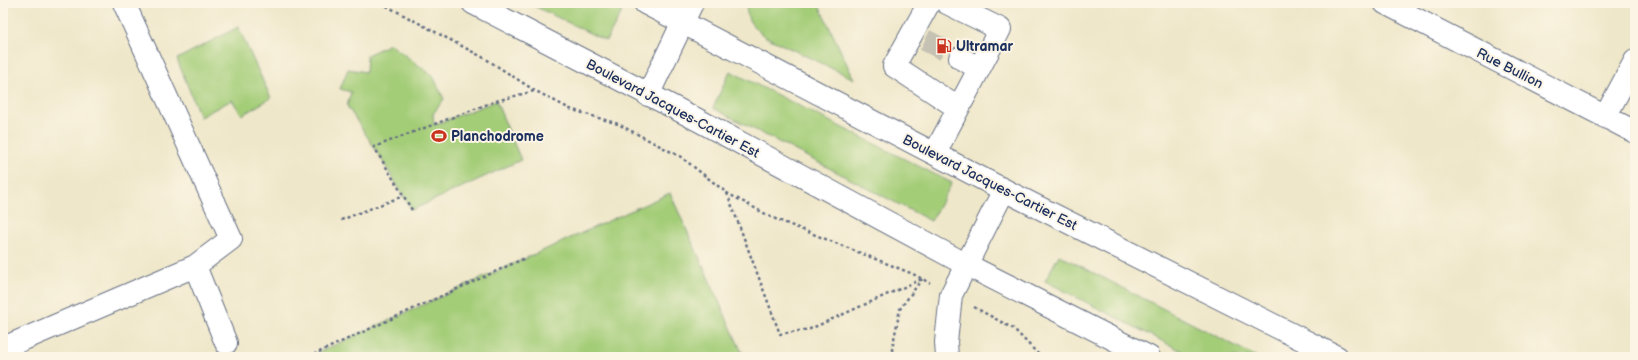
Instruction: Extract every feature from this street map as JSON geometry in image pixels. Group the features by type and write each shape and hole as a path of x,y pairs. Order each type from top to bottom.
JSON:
{"main road":[{"path":"3,348 195,266 231,239 124,3"},
{"name":"Boulevard Jacques-Cartier Est","path":"472,3 648,94 965,264 1150,357"},
{"name":"Boulevard Jacques-Cartier Est","path":"645,3 1004,190 1337,357"},
{"path":"648,94 692,3"},
{"path":"929,3 919,37 894,66 958,108"},
{"path":"935,154 1000,28 947,3"},
{"name":"Rue Bullion","path":"1384,3 1635,132"},
{"path":"960,58 979,68"},
{"path":"1605,117 1635,61"},
{"path":"947,357 946,342 951,295 965,264 1004,190"},
{"path":"195,266 226,343"}],"path":[{"path":"381,3 486,59 534,90 570,109 618,124 681,157 727,193 773,218 923,279 1014,329 1039,355 1043,357"},
{"path":"412,210 374,147 496,101 534,90"},
{"path":"727,193 780,334 810,329 923,279"},
{"path":"341,220 403,196"},
{"path":"308,357 526,258"},
{"path":"893,357 892,349 900,309 923,279"}],"green space":[{"path":"528,3 604,3 622,12 606,41"},
{"path":"746,3 818,3 854,79 764,36 750,22 747,14"},
{"path":"238,27 271,98 242,115 232,100 200,117 177,59"},
{"name":"Planchodrome","path":"390,44 433,76 444,99 433,114 434,125 496,101 521,160 412,210 347,106 351,92 340,89 348,69 366,72 367,55"},
{"path":"730,71 952,183 931,221 713,108"},
{"path":"670,193 744,357 308,357"},
{"path":"1059,255 1257,357 1193,357 1045,281"}],"tunnel":[{"path":"925,40 960,58"}],"place":[{"name":"Ultramar","path":"944,46"},
{"name":"Planchodrome","path":"439,136"}]}
